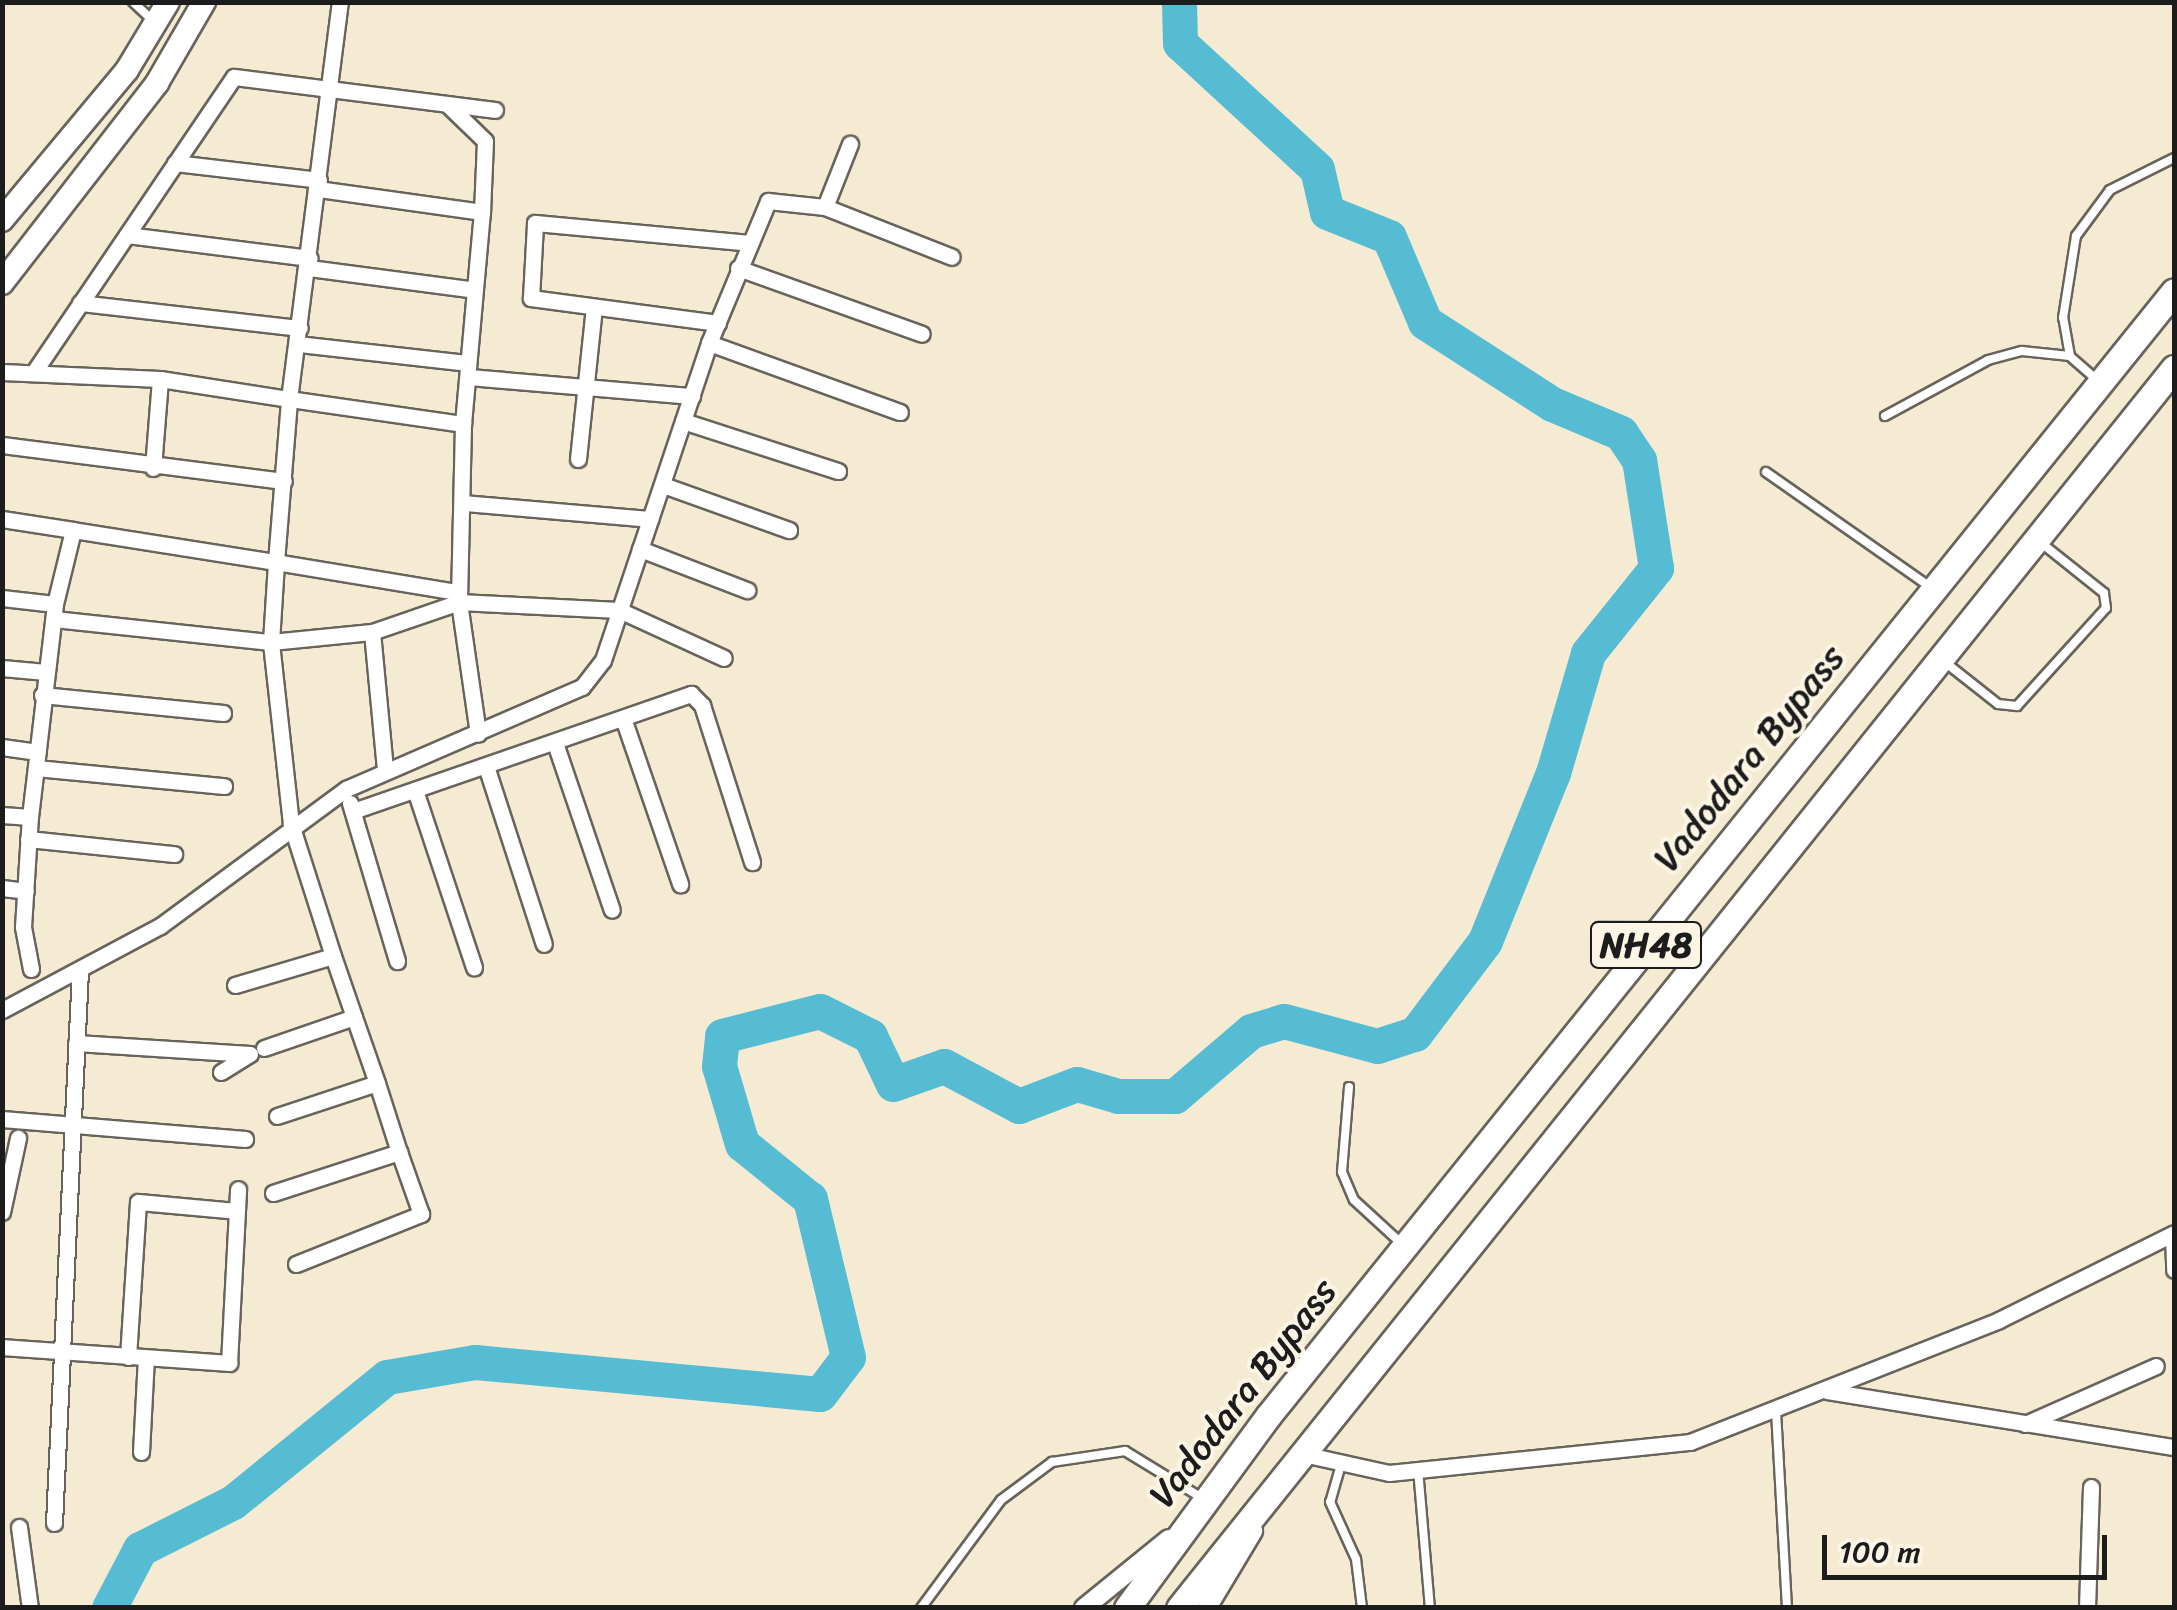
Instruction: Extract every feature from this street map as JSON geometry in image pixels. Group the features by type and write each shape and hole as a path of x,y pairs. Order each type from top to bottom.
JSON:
{"highway":[{"name":"Vadodara Bypass","path":"1127,1608 1404,1246 2174,291"},
{"name":"NH48","path":"1178,1608 2174,368"}],"main road":[{"path":"2,220 156,24 168,2"},
{"path":"2,284 157,83 204,2"}],"street":[{"path":"296,1264 421,1214 292,824 272,642 289,399 340,2"},
{"path":"34,372 234,77 495,110"},
{"path":"447,104 485,141 463,424 459,597 478,734"},
{"path":"825,207 850,144"},
{"path":"174,164 482,212"},
{"path":"2,1010 160,926 292,824 346,789 582,687 603,660 709,342 738,268 774,198 825,207 952,258"},
{"path":"718,323 530,297 537,221 750,243"},
{"path":"127,235 475,290"},
{"path":"738,268 922,334"},
{"path":"80,303 299,336 469,370 692,396"},
{"path":"578,459 594,308"},
{"path":"709,342 900,412"},
{"path":"2,372 160,379 463,424"},
{"path":"153,468 160,379"},
{"path":"683,421 838,471"},
{"path":"2,446 153,468 284,481"},
{"path":"663,486 788,530"},
{"path":"464,503 650,519"},
{"path":"2,519 276,562 459,597 619,610 724,658"},
{"path":"31,969 26,891 30,818 54,611 73,530"},
{"path":"640,550 746,590"},
{"path":"2,598 54,611 272,642 372,632 459,597"},
{"path":"372,632 385,769"},
{"path":"2,668 46,672"},
{"path":"42,695 223,713"},
{"path":"353,811 696,696 752,862"},
{"path":"623,718 680,884"},
{"path":"555,743 612,910"},
{"path":"2,748 37,760 224,786"},
{"path":"486,766 544,944"},
{"path":"346,789 397,961"},
{"path":"415,790 474,967"},
{"path":"2,815 30,818"},
{"path":"28,839 174,854"},
{"path":"2,888 26,891"},
{"path":"235,985 333,956"},
{"path":"54,1523 66,1352 80,970"},
{"path":"264,1048 354,1017"},
{"path":"76,1043 250,1054 221,1072"},
{"path":"277,1116 377,1083"},
{"path":"2,1120 245,1139"},
{"path":"2,1212 18,1138"},
{"path":"273,1193 399,1152"},
{"path":"2,1347 232,1360 238,1189"},
{"path":"128,1357 138,1202 238,1210"},
{"path":"1207,1608 1298,1460 1340,1468 1418,1469 1657,1448 1776,1411 1827,1390 2174,1234 2174,1270"},
{"path":"141,1452 146,1358"},
{"path":"2025,1424 2156,1366"},
{"path":"1827,1390 2174,1447"},
{"path":"2087,1608 2091,1488"},
{"path":"1084,1608 1199,1510"},
{"path":"19,1527 30,1608"}],"lane":[{"path":"133,2 156,24"},
{"path":"2070,356 2064,284 2076,236 2110,190 2174,158"},
{"path":"1885,416 1988,360 2022,351 2070,356 2100,382"},
{"path":"1766,472 1934,589"},
{"path":"1939,658 1998,704 2017,706 2106,608 2104,593 2036,539"},
{"path":"1349,1087 1342,1172 1354,1200 1404,1246"},
{"path":"1776,1411 1787,1608"},
{"path":"921,1608 1001,1500 1077,1452 1125,1452 1199,1510"},
{"path":"1340,1468 1330,1502 1356,1559 1362,1608"},
{"path":"1418,1469 1430,1608"}],"waterway":[{"path":"109,1608 140,1549 233,1502 387,1377 475,1362 820,1394 848,1357 810,1199 742,1144 719,1066 722,1036 820,1011 870,1036 893,1084 944,1066 1019,1106 1077,1084 1118,1096 1175,1096 1251,1031 1284,1021 1377,1046 1415,1034 1485,941 1553,773 1588,653 1656,568 1639,460 1621,433 1552,404 1425,322 1389,237 1327,212 1317,169 1180,43 1179,2"}]}
